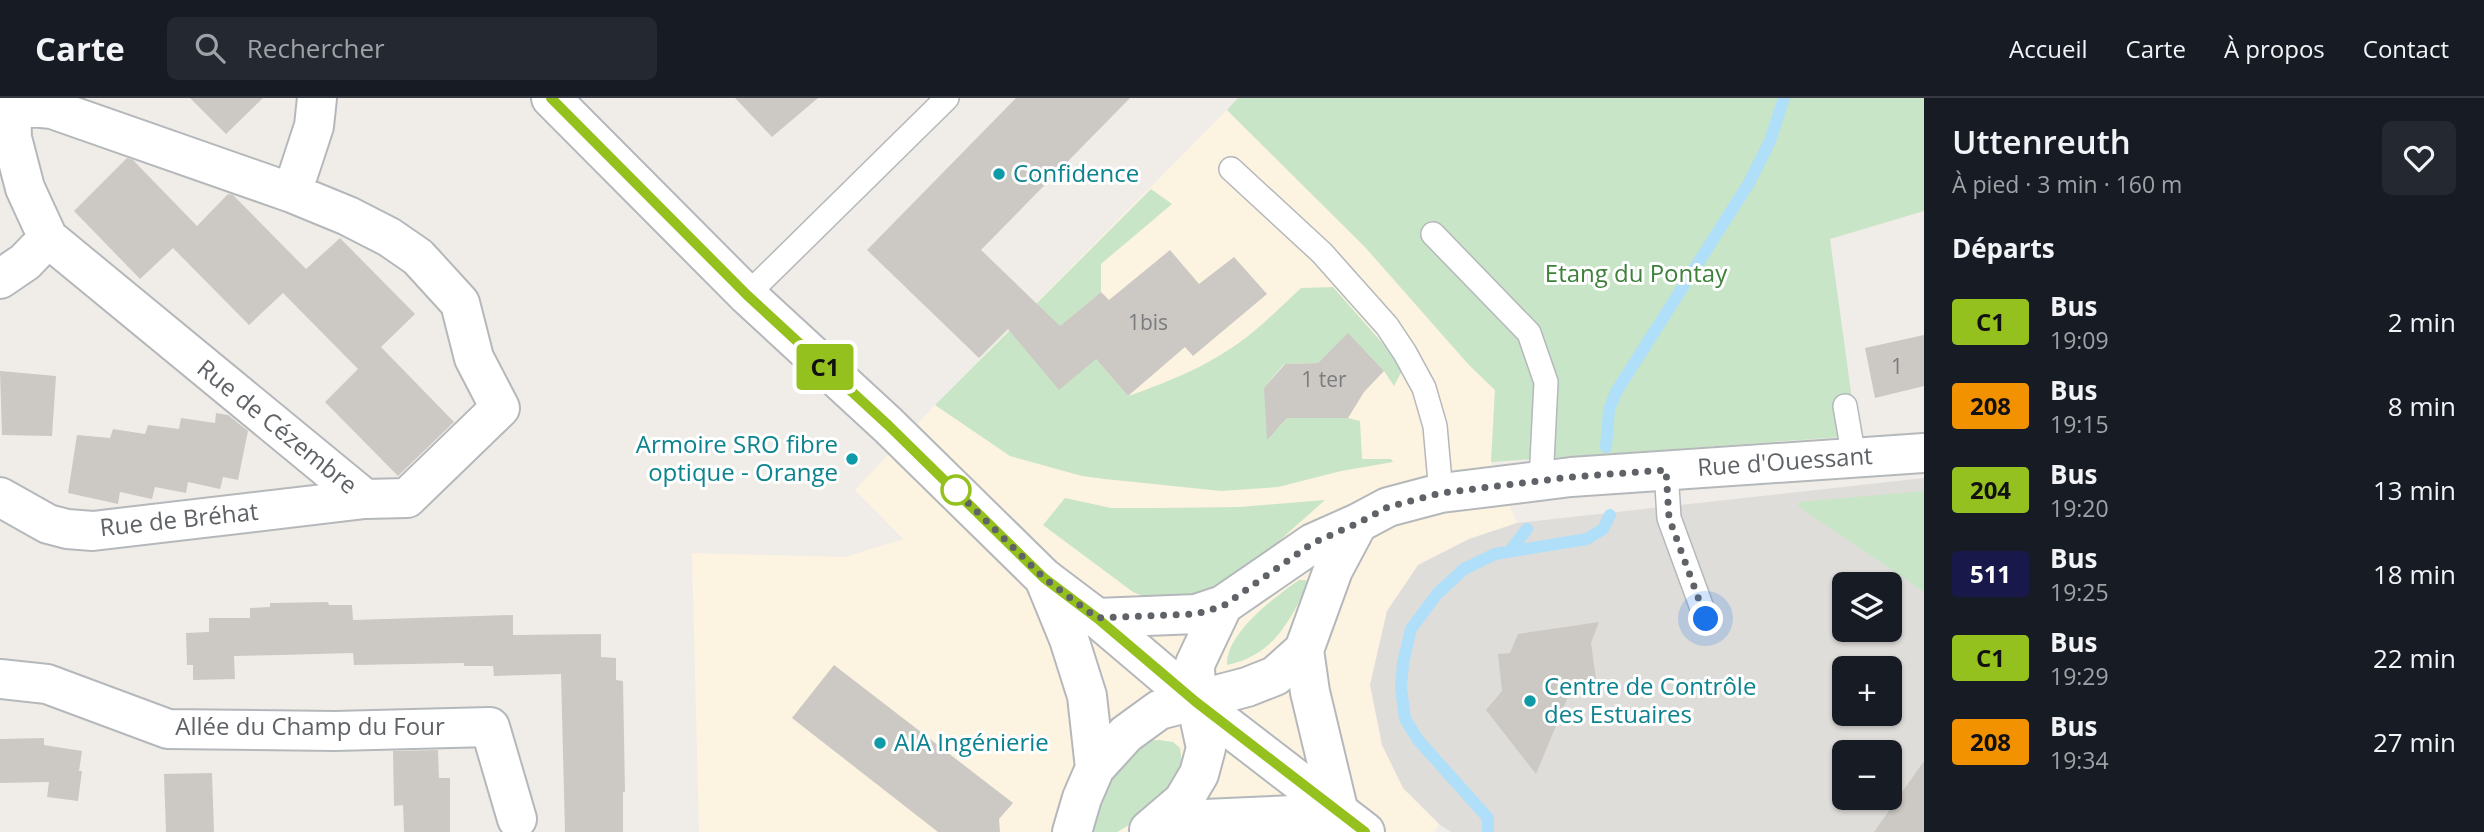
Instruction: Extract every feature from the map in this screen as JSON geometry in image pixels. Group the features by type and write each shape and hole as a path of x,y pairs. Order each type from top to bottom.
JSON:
{"street":[{"path":"292,193 314,126 317,98"},
{"path":"551,98 747,295 888,425 1044,578 1352,826"},
{"name":"Rue de Cézembre","path":"8,102 52,109 292,193 348,216 389,237 418,257 460,303 474,358 500,408 407,498 365,499 48,238 22,176 12,138 8,102"},
{"path":"0,279 25,261 48,238"},
{"name":"Rue d'Ouessant","path":"1097,618 1196,614 1223,606 1313,543 1388,507 1441,493 1571,477 1924,453"},
{"name":"Rue de Bréhat","path":"0,498 48,524 93,531 365,499"},
{"path":"1352,826 1310,692 1304,650 1317,607 1358,523"},
{"path":"1044,578 1069,639 1087,696 1096,768"},
{"name":"Rue d'Ouessant","path":"1147,832 1184,801 1199,775 1206,748 1196,702 1195,664 1223,606"},
{"path":"1072,832 1082,798 1096,768 1126,734 1159,710 1196,702 1275,676 1304,650"},
{"name":"Allée du Champ du Four","path":"0,679 47,684 168,729 335,731 490,727 517,819"},
{"path":"1155,832 1205,819 1352,826"}],"lane":[{"path":"747,295 947,98"},
{"path":"1231,169 1322,253 1387,326 1405,353 1424,388 1435,426 1441,493"},
{"path":"1433,234 1529,333 1546,382 1541,482"},
{"path":"1845,406 1854,458"},
{"path":"1666,470 1669,518 1706,619"}],"shaded area":[{"path":"1227,110 1365,247 1469,365 1495,390 1491,462 1517,523 1469,539 1419,565 1387,611 1370,685 1403,788 1439,824 1434,832 699,832 692,553 845,557 903,539 855,490 935,405"},
{"path":"1924,478 1924,832 1451,832 1439,824 1403,788 1382,745 1370,685 1387,611 1418,565 1469,539 1517,523"}],"green space":[{"name":"Etang du Pontay","path":"1238,98 1924,98 1924,211 1830,239 1857,436 1491,462 1495,390 1469,365 1365,247 1227,110"},
{"path":"1151,189 1172,204 1101,264 1101,292 1028,353 1096,359 1128,396 1177,377 1224,353 1259,327 1301,288 1333,287 1400,363 1402,371 1394,386 1384,371 1348,334 1318,363 1284,364 1264,388 1271,417 1279,427 1287,418 1348,418 1360,421 1362,459 1391,459 1393,462 1341,471 1278,487 1221,491 1105,479 1082,476 1010,456 935,405"},
{"path":"1924,491 1924,592 1902,577 1902,572 1895,572 1799,507 1798,502"},
{"path":"1065,498 1111,508 1239,507 1325,500 1244,572 1212,592 1157,602 1133,592 1043,525"},
{"path":"1299,580 1306,580 1307,586 1277,636 1256,654 1227,665 1234,641 1243,629 1265,606"},
{"path":"1143,741 1173,742 1180,748 1182,763 1170,790 1148,814 1117,832 1088,832 1117,767"}],"building":[{"path":"190,98 263,98 226,134"},
{"path":"735,98 818,98 772,137"},
{"path":"1016,98 1130,98 981,250 1060,326 1101,292 1109,300 1170,250 1199,284 1234,257 1267,294 1193,356 1185,347 1128,396 1096,359 1059,390 1008,329 979,358 867,250"},
{"path":"127,158 133,160 197,226 228,194 233,195 306,269 340,238 415,314 381,347 454,422 398,476 325,402 358,369 283,293 249,325 173,248 140,279 74,211"},
{"path":"1348,333 1384,371 1364,392 1348,418 1287,418 1267,440 1264,388 1285,364 1318,363"},
{"path":"1924,335 1924,386 1875,398 1865,348"},
{"path":"0,371 56,376 52,436 2,435"},
{"path":"216,413 228,415 248,431 238,480 223,477 220,489 188,482 186,493 155,487 152,499 120,492 118,504 68,493 77,435 110,438 113,429 145,434 148,425 179,429 181,418 215,423"},
{"path":"328,602 329,605 352,605 353,620 513,615 513,635 601,634 601,657 616,658 616,680 623,681 623,832 565,832 561,674 494,676 493,666 464,666 464,663 354,665 353,653 234,656 235,679 193,680 193,665 187,665 186,633 209,632 209,618 250,618 250,608 270,607 270,603"},
{"name":"Centre de Contrôle des Estuaires","path":"1599,622 1591,643 1596,679 1574,682 1536,774 1486,710 1502,691 1498,654 1510,653 1518,634"},
{"name":"AIA Ingénierie","path":"834,665 1013,803 999,819 1000,832 938,832 792,718"},
{"path":"44,738 44,745 82,751 78,801 47,797 49,782 0,783 0,739"},
{"path":"438,750 439,778 450,778 450,832 404,832 403,805 394,806 393,751"},
{"path":"1924,761 1924,832 1874,832 1889,810 1902,810 1902,792"},
{"path":"212,773 214,832 166,832 164,774"}],"waterway":[{"path":"1606,447 1609,410 1616,392 1749,183 1770,141 1784,98"},
{"path":"1488,832 1488,818 1419,741 1405,719 1401,688 1403,663 1411,629 1437,594 1464,569 1495,554 1587,539 1603,529 1610,515"},
{"path":"1510,551 1527,529"}],"bus line":[{"name":"C1","path":"551,98 747,295 888,425 1044,578 1097,618 1196,702 1365,832"}],"place":[{"name":"Confidence","path":"999,174"},
{"name":"Armoire SRO fibre optique - Orange","path":"852,459"},
{"name":"Centre de Contrôle des Estuaires","path":"1530,701"},
{"name":"AIA Ingénierie","path":"880,743"}],"route":[{"path":"956,490 953,488 1044,578 1097,618 1196,614 1223,606 1313,543 1388,507 1441,493 1571,477 1666,470 1669,518 1706,619"}]}
